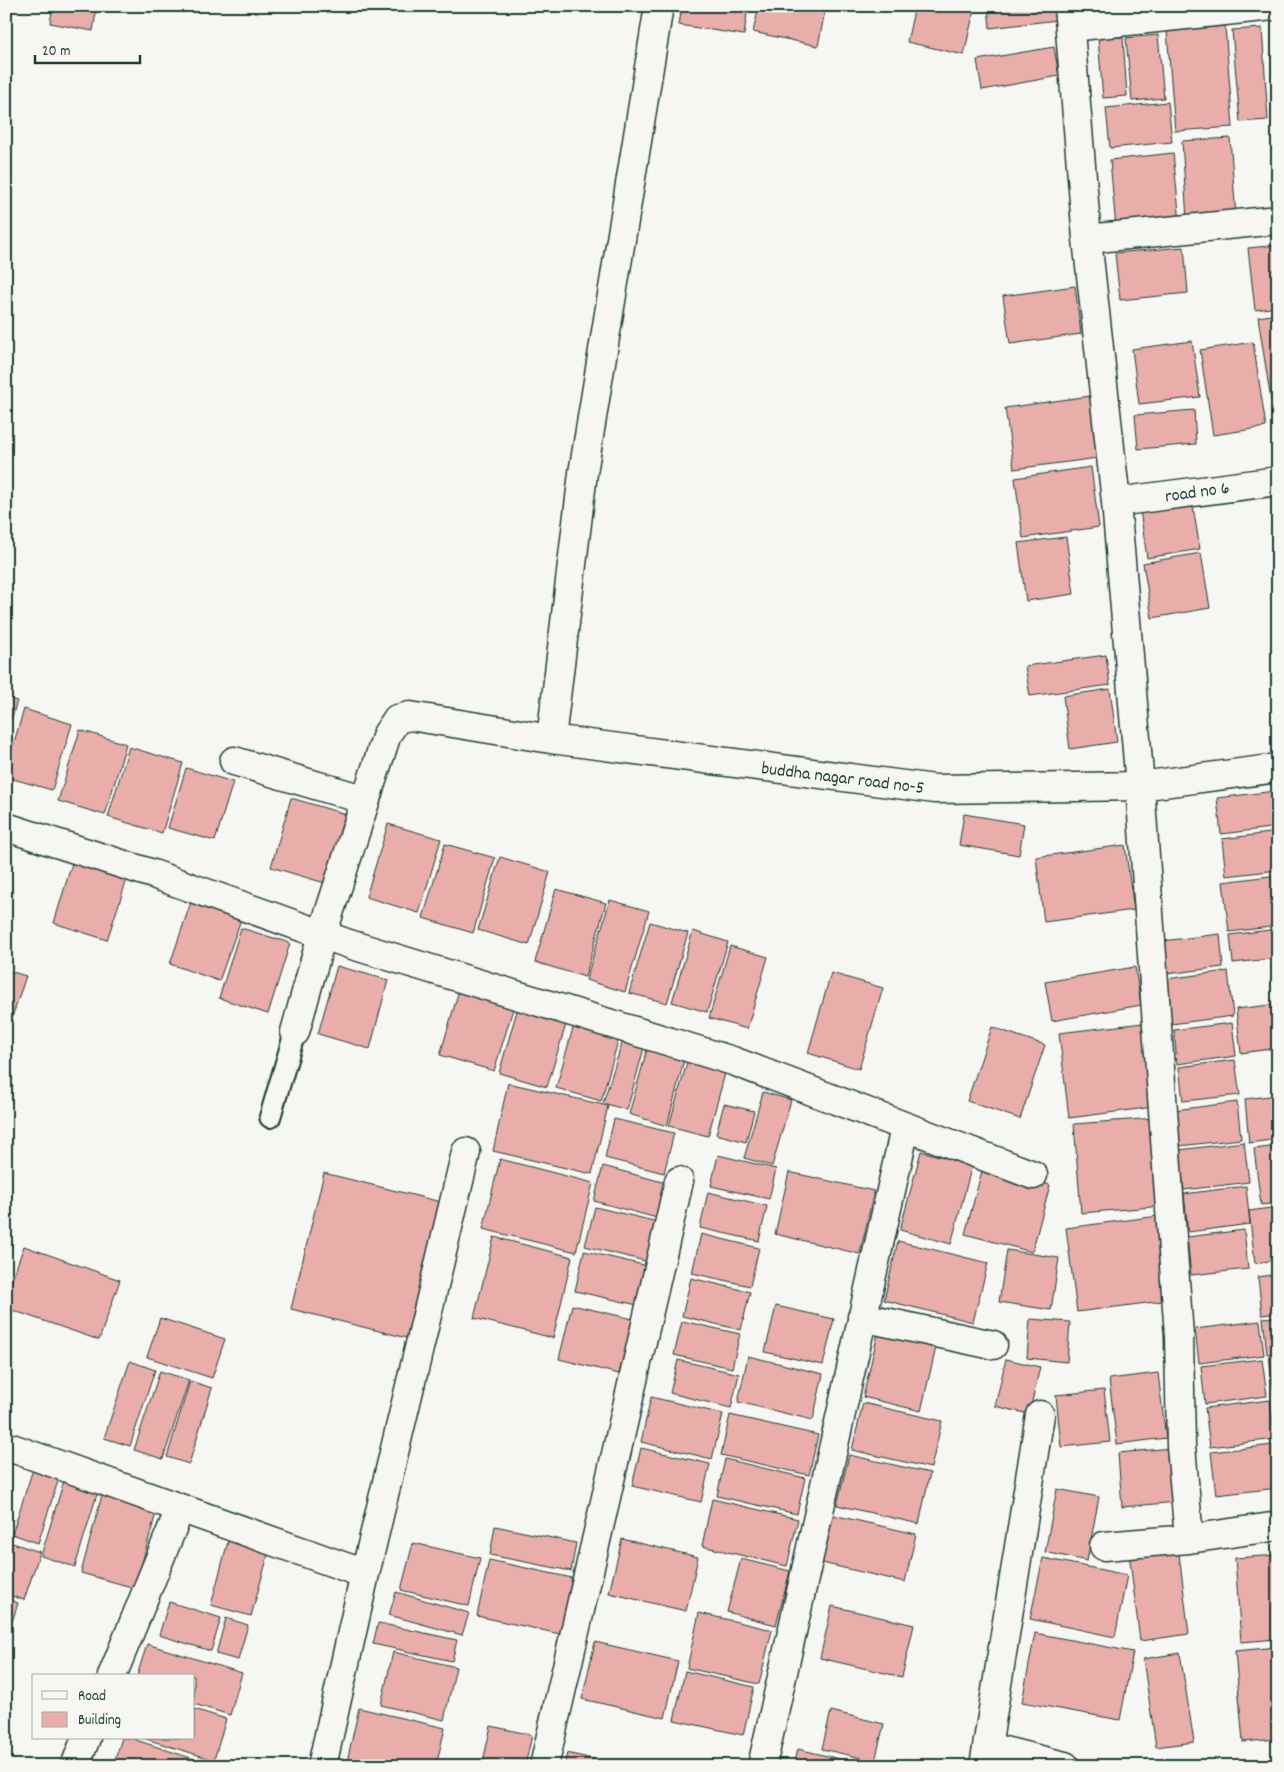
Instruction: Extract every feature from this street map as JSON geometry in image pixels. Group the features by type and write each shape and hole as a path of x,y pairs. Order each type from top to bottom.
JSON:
{"street":[{"path":"551,739 583,472 659,6"},
{"path":"1189,1540 1181,1446 1179,1336 1140,786 1116,502 1087,239 1069,17 1273,6"},
{"path":"1087,239 1278,220"},
{"name":"road no 6","path":"1116,502 1278,480"},
{"name":"buddha nagar road no-5","path":"366,800 387,734 397,719 410,716 551,739 935,789 1140,786 1278,768"},
{"path":"234,761 366,800 322,935 294,1032"},
{"path":"6,827 153,874 322,935 733,1060 904,1128 1033,1176"},
{"path":"762,1766 904,1128"},
{"path":"322,1766 365,1574 466,1152"},
{"path":"544,1766 679,1181"},
{"path":"862,1317 993,1345"},
{"path":"1040,1415 986,1756 1065,1766"},
{"path":"6,1446 365,1574"},
{"path":"113,1674 180,1509"},
{"path":"1104,1546 1189,1540 1278,1526"},
{"path":"75,1766 85,1740"}],"lane":[{"path":"270,1117 294,1032"}],"building":[{"path":"53,6 97,6 93,31 50,23"},
{"path":"682,6 748,6 744,35 679,25"},
{"path":"759,6 826,6 818,46 753,32"},
{"path":"915,6 975,6 964,55 907,42"},
{"path":"988,6 1056,6 1057,20 990,28"},
{"path":"1225,26 1233,127 1175,131 1167,31"},
{"path":"1262,28 1268,120 1240,122 1232,30"},
{"path":"1158,35 1164,98 1132,101 1126,38"},
{"path":"1123,37 1127,96 1103,98 1098,38"},
{"path":"1054,47 1059,76 982,90 977,60"},
{"path":"1168,102 1172,142 1110,148 1106,108"},
{"path":"1230,138 1236,216 1187,220 1182,141"},
{"path":"1173,153 1180,222 1116,228 1110,160"},
{"path":"1278,245 1278,307 1255,310 1248,248"},
{"path":"1184,247 1188,293 1120,300 1115,253"},
{"path":"1075,286 1081,334 1010,344 1003,296"},
{"path":"1278,314 1278,419 1274,420 1258,317"},
{"path":"1192,341 1200,397 1139,404 1132,349"},
{"path":"1253,342 1266,427 1213,435 1200,350"},
{"path":"1090,396 1098,458 1014,469 1005,408"},
{"path":"1194,410 1196,444 1138,449 1135,415"},
{"path":"1091,467 1099,527 1023,538 1015,478"},
{"path":"1191,495 1200,549 1147,558 1139,503"},
{"path":"1066,537 1074,594 1026,601 1018,543"},
{"path":"1201,553 1210,608 1152,618 1143,563"},
{"path":"1106,655 1110,685 1030,696 1025,666"},
{"path":"1110,689 1117,742 1070,749 1063,696"},
{"path":"6,698 17,701 6,737"},
{"path":"24,709 72,724 52,790 6,777 6,769"},
{"path":"80,730 126,744 105,815 58,801"},
{"path":"129,747 183,763 162,833 108,817"},
{"path":"186,768 233,782 215,841 168,828"},
{"path":"1275,791 1278,827 1221,834 1217,798"},
{"path":"291,798 345,814 325,883 271,867"},
{"path":"964,814 1024,824 1019,855 959,845"},
{"path":"388,824 441,839 419,913 366,897"},
{"path":"1278,832 1278,870 1226,876 1222,839"},
{"path":"445,844 495,858 473,933 423,918"},
{"path":"1125,845 1134,910 1044,922 1036,857"},
{"path":"75,853 130,870 107,940 54,923"},
{"path":"500,857 550,872 529,945 478,930"},
{"path":"1278,875 1278,926 1229,932 1223,882"},
{"path":"556,889 606,903 585,977 535,962"},
{"path":"193,896 243,914 219,981 170,964"},
{"path":"610,900 649,911 625,992 586,980"},
{"path":"650,922 688,933 667,1003 629,993"},
{"path":"241,928 290,943 268,1014 219,998"},
{"path":"1278,929 1278,958 1233,963 1230,935"},
{"path":"693,931 728,942 707,1012 672,1002"},
{"path":"1220,934 1223,967 1166,974 1163,941"},
{"path":"730,946 768,957 747,1029 709,1018"},
{"path":"337,966 388,980 370,1049 318,1034"},
{"path":"1135,967 1141,1005 1052,1021 1045,982"},
{"path":"6,970 26,976 7,1032 6,1032"},
{"path":"1228,971 1233,1016 1171,1024 1166,979"},
{"path":"831,973 883,988 859,1069 808,1053"},
{"path":"462,980 517,996 494,1071 440,1055"},
{"path":"521,997 570,1011 547,1087 499,1073"},
{"path":"1278,1004 1278,1048 1241,1053 1236,1009"},
{"path":"577,1014 622,1027 601,1101 556,1088"},
{"path":"1143,1023 1154,1107 1069,1118 1059,1033"},
{"path":"1232,1023 1236,1056 1177,1064 1174,1030"},
{"path":"992,1027 1045,1045 1020,1119 967,1101"},
{"path":"624,1037 645,1044 627,1110 603,1103"},
{"path":"648,1046 685,1056 667,1126 629,1114"},
{"path":"689,1055 727,1066 708,1136 669,1126"},
{"path":"1235,1060 1240,1095 1183,1101 1179,1067"},
{"path":"508,1083 608,1106 592,1174 493,1151"},
{"path":"763,1092 791,1100 772,1166 744,1158"},
{"path":"1278,1095 1278,1139 1249,1143 1245,1099"},
{"path":"1237,1102 1241,1139 1179,1146 1175,1110"},
{"path":"724,1104 754,1111 746,1142 716,1134"},
{"path":"1156,1118 1163,1206 1081,1213 1074,1124"},
{"path":"614,1119 674,1133 664,1173 605,1158"},
{"path":"1244,1142 1249,1182 1184,1190 1179,1150"},
{"path":"1278,1146 1278,1203 1261,1205 1254,1149"},
{"path":"921,1151 972,1165 951,1244 900,1230"},
{"path":"718,1155 776,1169 769,1199 711,1186"},
{"path":"500,1159 593,1183 576,1252 483,1229"},
{"path":"603,1166 666,1183 657,1218 594,1201"},
{"path":"983,1167 1050,1185 1032,1252 965,1234"},
{"path":"789,1172 874,1191 860,1254 775,1234"},
{"path":"324,1173 445,1203 411,1339 291,1309"},
{"path":"1246,1186 1250,1224 1188,1232 1184,1194"},
{"path":"708,1192 767,1206 759,1241 700,1228"},
{"path":"595,1207 658,1222 649,1262 585,1246"},
{"path":"1278,1207 1278,1260 1255,1263 1249,1211"},
{"path":"1159,1216 1170,1300 1077,1312 1066,1228"},
{"path":"1244,1230 1248,1269 1191,1275 1187,1237"},
{"path":"701,1234 759,1248 750,1286 692,1273"},
{"path":"494,1237 572,1257 553,1338 474,1318"},
{"path":"898,1241 988,1263 973,1322 884,1300"},
{"path":"24,1246 120,1280 99,1340 6,1308 6,1296"},
{"path":"1007,1250 1059,1258 1051,1310 999,1302"},
{"path":"584,1251 652,1267 642,1306 575,1291"},
{"path":"1278,1274 1278,1313 1262,1315 1258,1277"},
{"path":"691,1278 750,1292 741,1330 682,1316"},
{"path":"572,1305 633,1319 619,1374 559,1359"},
{"path":"776,1306 834,1319 823,1365 765,1352"},
{"path":"1278,1317 1278,1353 1267,1354 1263,1318"},
{"path":"160,1318 225,1339 212,1378 147,1357"},
{"path":"1030,1319 1070,1322 1067,1362 1027,1358"},
{"path":"682,1321 740,1334 732,1368 674,1355"},
{"path":"1260,1321 1264,1355 1199,1363 1195,1329"},
{"path":"880,1325 938,1339 921,1411 863,1397"},
{"path":"1278,1355 1278,1401 1275,1401 1269,1356"},
{"path":"748,1356 823,1374 813,1420 738,1402"},
{"path":"1006,1359 1040,1367 1029,1414 995,1406"},
{"path":"1262,1359 1267,1396 1205,1404 1201,1366"},
{"path":"678,1360 739,1374 731,1408 670,1393"},
{"path":"130,1361 155,1370 130,1446 104,1438"},
{"path":"160,1371 189,1380 163,1459 134,1450"},
{"path":"1158,1373 1166,1438 1117,1444 1109,1379"},
{"path":"190,1381 212,1388 189,1464 167,1457"},
{"path":"1104,1390 1110,1442 1061,1447 1056,1395"},
{"path":"651,1397 723,1414 712,1459 641,1442"},
{"path":"1270,1400 1275,1439 1210,1447 1205,1408"},
{"path":"863,1403 942,1421 931,1468 852,1450"},
{"path":"730,1415 818,1435 809,1475 721,1455"},
{"path":"1273,1445 1278,1488 1216,1495 1211,1452"},
{"path":"641,1448 710,1464 701,1502 632,1486"},
{"path":"1172,1448 1177,1502 1122,1507 1118,1453"},
{"path":"849,1455 930,1473 919,1524 837,1505"},
{"path":"725,1459 805,1478 797,1514 717,1496"},
{"path":"34,1466 60,1475 38,1543 12,1534"},
{"path":"66,1474 100,1484 75,1567 41,1556"},
{"path":"1057,1489 1099,1497 1087,1561 1045,1552"},
{"path":"103,1491 158,1506 135,1588 81,1573"},
{"path":"712,1499 798,1519 787,1566 702,1546"},
{"path":"833,1515 916,1534 905,1582 822,1563"},
{"path":"495,1526 576,1543 571,1571 490,1555"},
{"path":"231,1530 272,1541 251,1616 211,1605"},
{"path":"622,1539 698,1557 686,1611 609,1593"},
{"path":"6,1541 40,1552 24,1600 6,1594"},
{"path":"413,1543 480,1558 469,1606 401,1590"},
{"path":"1178,1546 1189,1634 1140,1641 1129,1553"},
{"path":"1278,1555 1278,1639 1241,1642 1235,1558"},
{"path":"1043,1558 1127,1575 1115,1637 1030,1619"},
{"path":"741,1559 790,1571 776,1625 727,1612"},
{"path":"489,1560 572,1578 560,1634 477,1616"},
{"path":"396,1592 469,1613 462,1635 389,1615"},
{"path":"6,1599 18,1603 7,1638 6,1637"},
{"path":"169,1602 221,1618 211,1651 159,1635"},
{"path":"832,1606 914,1625 902,1677 820,1658"},
{"path":"699,1613 772,1630 759,1684 687,1668"},
{"path":"226,1618 248,1625 238,1660 216,1654"},
{"path":"378,1623 457,1640 452,1661 373,1644"},
{"path":"1035,1633 1133,1652 1120,1720 1022,1702"},
{"path":"595,1642 678,1661 665,1718 582,1699"},
{"path":"6,1643 11,1645 6,1659"},
{"path":"147,1644 242,1673 230,1715 195,1704 195,1674 138,1674"},
{"path":"1278,1647 1278,1739 1243,1742 1235,1651"},
{"path":"393,1652 456,1667 444,1720 381,1705"},
{"path":"1180,1653 1194,1742 1156,1747 1143,1659"},
{"path":"685,1671 754,1687 743,1735 674,1720"},
{"path":"359,1708 445,1728 436,1766 346,1766"},
{"path":"195,1709 226,1719 214,1760 149,1740 195,1740"},
{"path":"831,1711 884,1724 875,1761 822,1749"},
{"path":"491,1726 532,1735 525,1766 482,1766"},
{"path":"121,1740 136,1740 212,1765 113,1766"},
{"path":"798,1749 869,1766 794,1766"},
{"path":"567,1753 622,1766 564,1766"}]}
